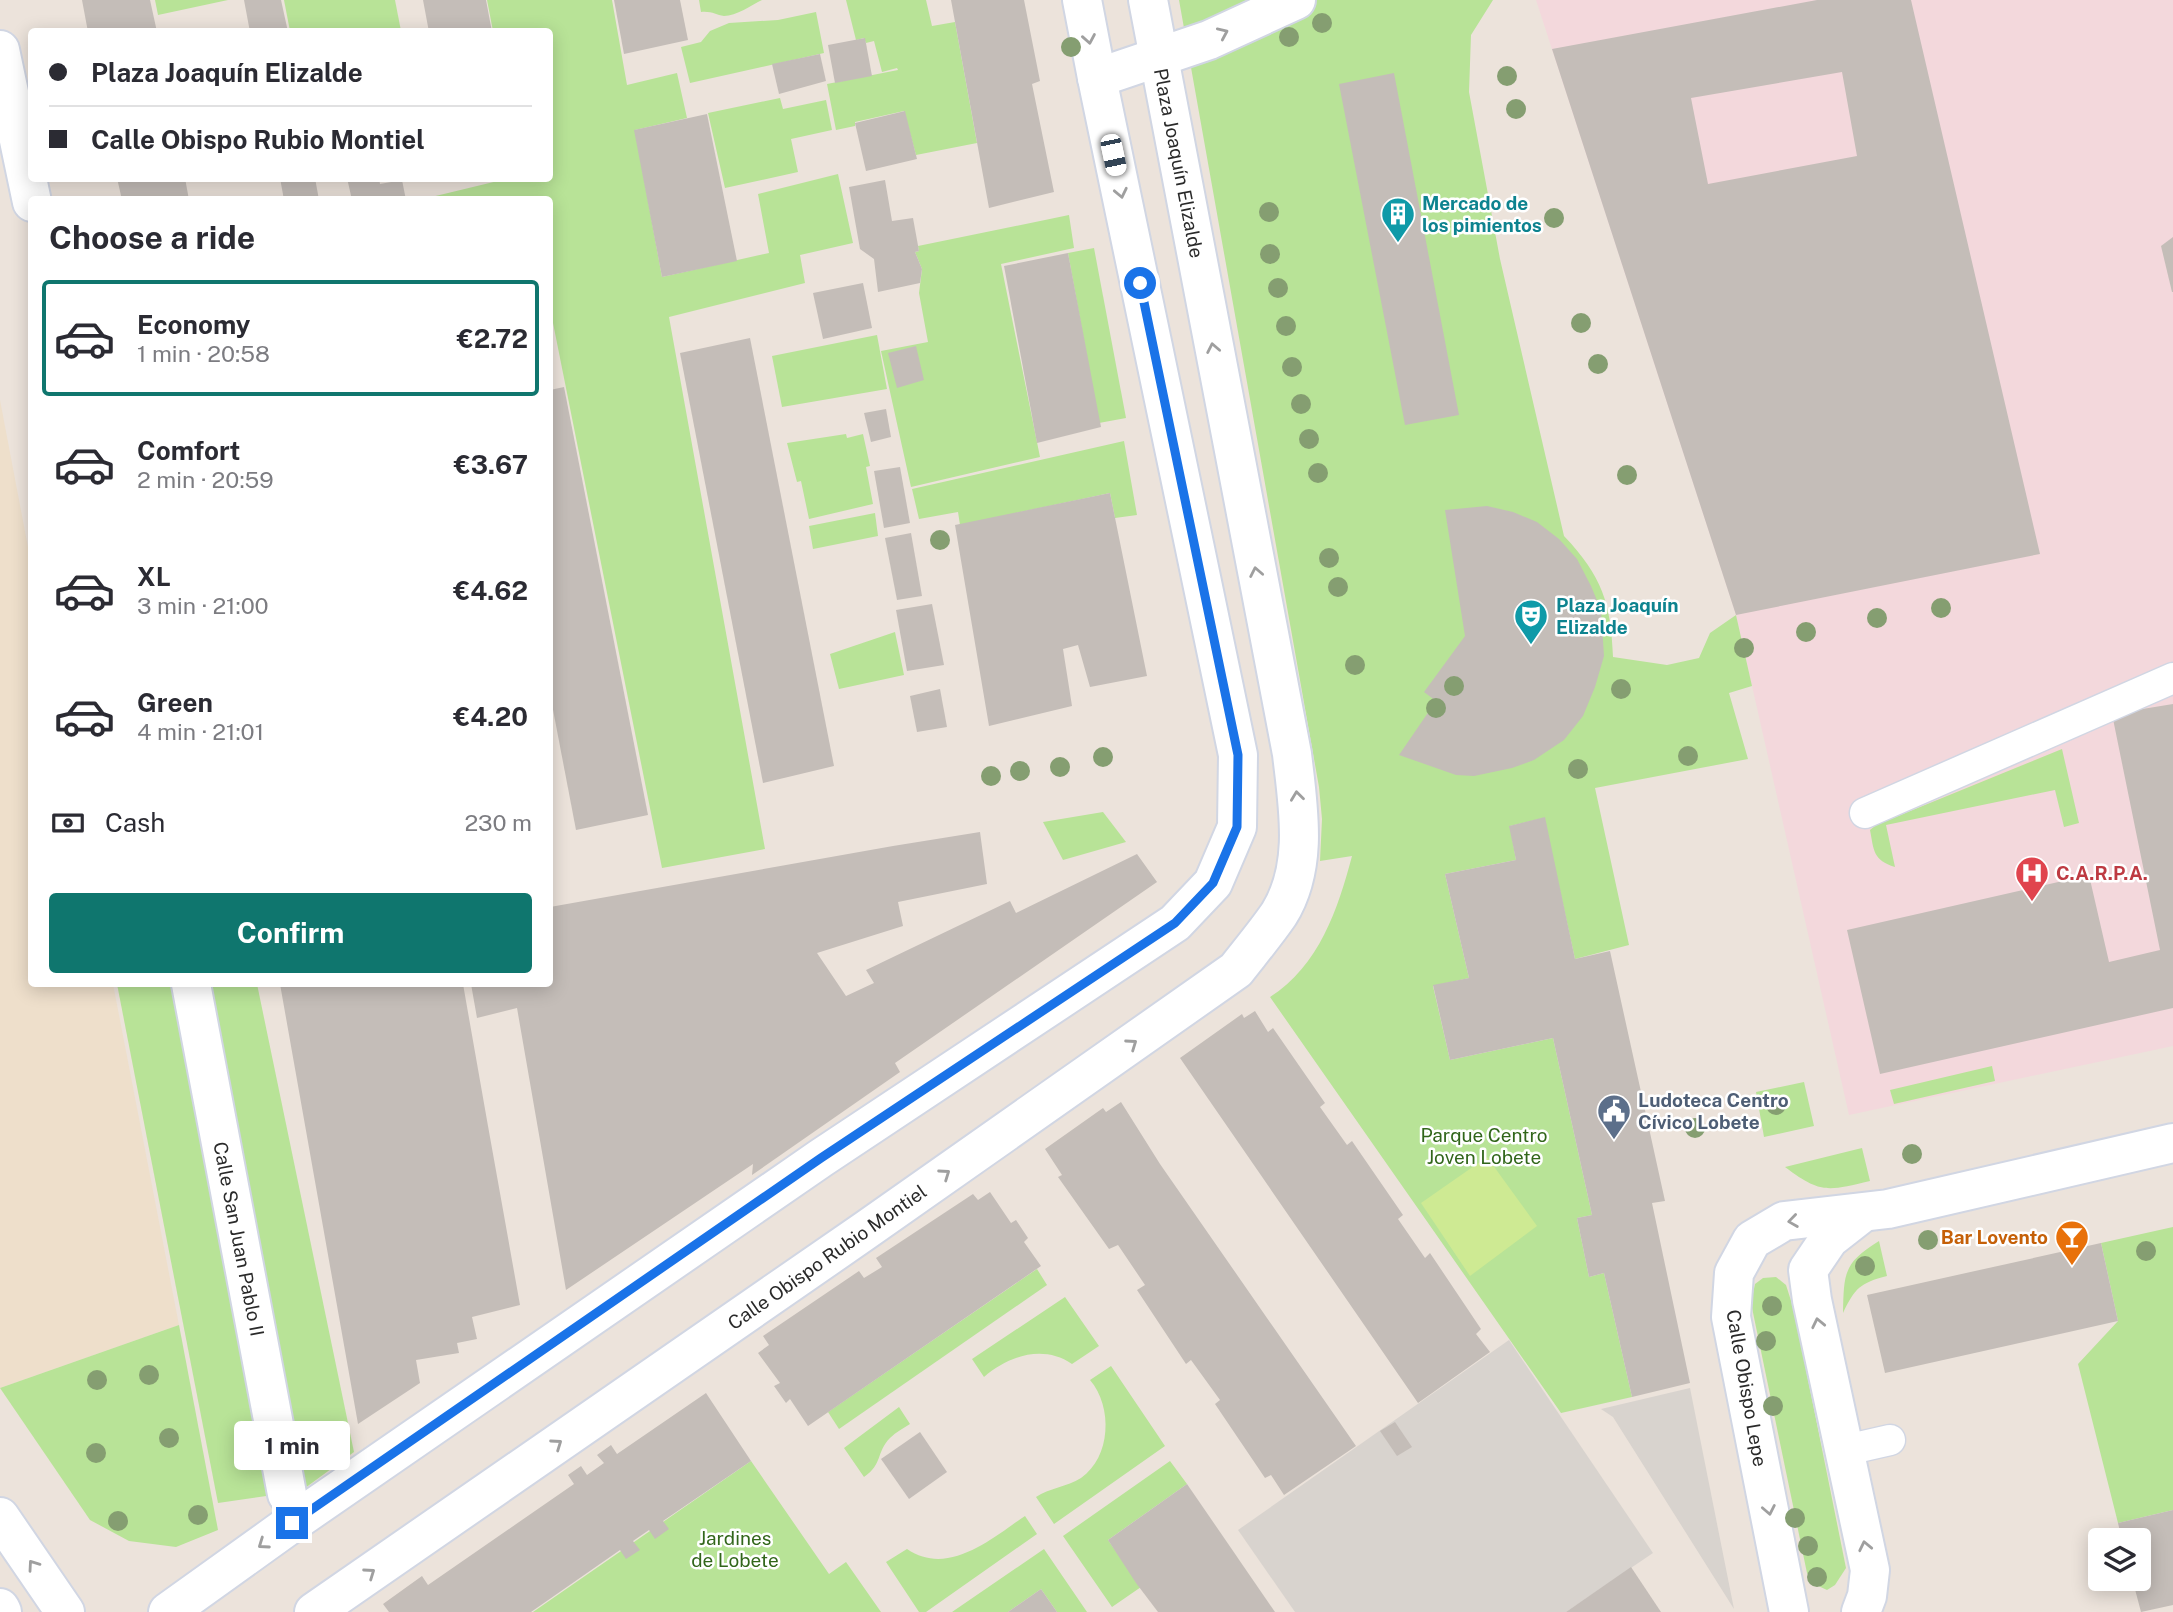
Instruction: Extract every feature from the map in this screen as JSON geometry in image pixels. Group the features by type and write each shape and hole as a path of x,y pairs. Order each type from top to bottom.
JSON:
{"street":[{"path":"168,1612 809,1166 1175,923 1213,883 1237,827 1238,755 1082,0"},
{"name":"Plaza Joaquín Elizalde","path":"1148,0 1292,754 1299,811 1298,864"},
{"path":"1097,78 1209,40 1296,0"},
{"path":"0,50 31,196"},
{"name":"Calle Obispo Rubio Montiel","path":"314,1612 1236,970 1280,912 1298,864"},
{"name":"Calle San Juan Pablo II","path":"192,987 287,1494"},
{"name":"Calle Obispo Lepe","path":"1788,1612 1731,1317 1734,1273 1752,1240 1784,1221 1861,1214 2173,1143"},
{"name":"Calle Obispo Lepe","path":"1861,1214 1829,1240 1808,1270 1870,1570 1867,1596 1861,1612"},
{"path":"0,1517 65,1612"}],"lane":[{"path":"1865,813 2173,678"},
{"path":"1846,1450 1889,1440"}],"shaded area":[{"path":"1536,0 2173,0 2173,1046 1849,1115 1736,615"},
{"path":"0,400 28,547 28,987 114,987 179,1325 0,1388"},
{"path":"1509,1340 1653,1553 1566,1612 1295,1612 1238,1530"},
{"path":"1690,1388 1734,1609 1613,1417 1601,1409"}],"green space":[{"path":"155,0 228,0 158,15"},
{"path":"284,0 395,0 400,28 289,28"},
{"path":"487,0 612,0 627,85 677,73 687,118 635,130 662,277 769,253 758,194 838,174 853,243 800,255 805,283 669,317 765,849 662,868 553,323 553,196 436,196 494,182 553,182 553,28 492,28"},
{"path":"699,0 762,0 739,12 724,16 701,12"},
{"path":"846,0 926,0 932,26 955,22 977,143 916,155 904,111 855,122 855,126 836,130 827,84 898,70 897,68 882,72 874,41 866,43 864,38 856,40"},
{"name":"Parque Centro Joven Lobete","path":"1179,0 1493,0 1471,35 1469,92 1500,259 1564,536 1587,564 1602,591 1610,621 1613,657 1667,665 1699,658 1710,633 1736,615 1752,686 1729,693 1748,759 1595,788 1629,945 1575,959 1544,818 1510,826 1516,860 1445,874 1469,978 1433,986 1450,1060 1553,1038 1592,1215 1577,1218 1589,1277 1604,1273 1632,1397 1561,1413 1270,997 1302,969 1314,953 1333,916 1352,856 1320,861 1322,819 1319,787"},
{"path":"816,12 824,53 690,83 681,47 701,42 710,31 729,23 778,20"},
{"path":"780,98 783,109 826,100 832,130 791,139 798,172 725,188 708,113"},
{"path":"1069,215 1074,248 1001,264 1040,457 911,487 881,351 928,342 919,293 922,269 915,252 919,251 918,246"},
{"path":"1094,248 1126,418 1099,423 1068,253"},
{"path":"877,335 887,389 782,407 772,356"},
{"path":"846,434 847,438 863,434 870,466 866,467 873,504 809,519 801,481 797,482 787,443"},
{"path":"1124,441 1137,515 1115,518 1110,493 960,525 958,512 919,519 912,489"},
{"path":"875,513 878,536 813,549 809,526"},
{"path":"895,632 904,675 839,689 830,654"},
{"path":"2062,749 2079,823 2064,827 2055,790 1886,825 1895,867 1878,858 1870,830 1876,825"},
{"path":"1103,812 1126,842 1063,860 1043,822"},
{"path":"118,987 258,987 354,1452 301,1491 218,1503"},
{"path":"1992,1066 1995,1081 1894,1104 1890,1090"},
{"path":"1804,1082 1814,1126 1764,1137 1756,1092"},
{"path":"1862,1148 1870,1181 1825,1188 1807,1182 1785,1167"},
{"path":"1487,1157 1537,1226 1470,1276 1421,1203"},
{"path":"2173,1227 2173,1510 2118,1523 2078,1364 2118,1321 2101,1243"},
{"path":"1879,1241 1887,1276 1870,1281 1859,1288 1843,1313 1845,1279 1852,1263"},
{"path":"1037,1269 1047,1285 839,1429 828,1412"},
{"path":"1776,1277 1786,1285 1794,1310 1846,1568 1835,1585 1827,1590 1814,1584 1807,1573 1751,1303 1755,1284 1763,1278"},
{"path":"1065,1297 1099,1346 1072,1364 1049,1355 1026,1355 1004,1363 984,1377 972,1359"},
{"path":"179,1325 218,1530 176,1547 129,1541 90,1520 0,1388"},
{"path":"1111,1366 1165,1446 1054,1524 1036,1497 1081,1478 1098,1458 1103,1445 1105,1417 1103,1404 1090,1380"},
{"path":"899,1407 910,1424 890,1438 877,1463 864,1477 844,1448"},
{"name":"Jardines de Lobete","path":"751,1461 829,1574 846,1562 881,1612 533,1612"},
{"path":"1170,1461 1187,1484 1108,1540 1141,1587 1112,1607 1063,1536"},
{"path":"1025,1516 1037,1534 926,1612 919,1612 886,1562 907,1549 922,1557 938,1559 969,1552"},
{"path":"1044,1549 1087,1612 1057,1612 1041,1589 1008,1612 952,1612"}],"building":[{"path":"82,0 150,0 156,28 87,28"},
{"path":"244,0 281,0 287,28 249,28"},
{"path":"423,0 486,0 491,28 428,28"},
{"path":"614,0 680,0 688,40 624,54"},
{"path":"951,0 1024,0 1040,81 1032,84 1054,192 989,208"},
{"path":"1817,0 1911,0 2040,554 1736,615 1552,49","holes":["1842,72 1857,156 1708,184 1691,98"]},
{"path":"865,38 872,76 835,83 828,45"},
{"path":"820,54 826,81 779,94 772,64"},
{"name":"Mercado de los pimientos","path":"1394,73 1459,415 1405,425 1339,84"},
{"path":"905,111 917,159 866,171 855,123"},
{"path":"707,114 737,261 662,277 634,130"},
{"path":"885,180 892,221 913,218 919,251 915,252 922,269 920,283 878,292 874,259 860,249 849,187"},
{"path":"118,182 186,182 188,196 121,196"},
{"path":"281,182 316,182 318,196 283,196"},
{"path":"348,182 402,182 405,196 351,196"},
{"path":"2173,237 2173,292 2172,292 2161,246"},
{"path":"1068,253 1101,427 1037,443 1004,266"},
{"path":"863,283 872,328 823,339 813,293"},
{"path":"750,338 834,766 763,783 680,353"},
{"path":"916,346 924,380 897,388 888,353"},
{"path":"564,387 648,815 576,830 553,710 553,389"},
{"path":"886,409 891,437 871,442 864,413"},
{"path":"900,467 910,523 884,528 874,471"},
{"path":"1110,493 1147,676 1090,687 1078,645 1063,649 1072,706 989,726 955,525"},
{"name":"Plaza Joaquín Elizalde","path":"1487,506 1513,512 1537,522 1559,539 1577,559 1601,610 1604,656 1583,716 1564,740 1534,760 1512,768 1474,776 1456,775 1399,755 1436,701 1424,692 1465,636 1445,510"},
{"path":"911,533 922,596 897,600 885,538"},
{"path":"932,604 944,665 907,671 896,610"},
{"path":"940,689 947,727 917,732 910,696"},
{"name":"C.A.R.P.A.","path":"2173,704 2173,1008 1880,1074 1847,930 2089,875 2109,962 2160,950 2112,714"},
{"name":"Ludoteca Centro Cívico Lobete","path":"1545,817 1575,959 1610,951 1665,1201 1652,1203 1690,1383 1632,1397 1604,1273 1589,1277 1577,1218 1592,1215 1553,1038 1450,1060 1433,985 1469,978 1445,874 1516,860 1509,826"},
{"path":"980,832 987,884 898,902 903,926 817,953 846,996 874,983 866,970 1010,901 1016,913 1137,854 1157,882 895,1063 900,1072 752,1175 753,1164 566,1290 517,1008 477,1018 472,987 553,987 553,906"},
{"path":"281,987 464,987 520,1305 472,1317 477,1339 457,1343 459,1353 416,1360 420,1383 358,1424"},
{"path":"1255,1011 1268,1032 1273,1028 1325,1103 1320,1107 1347,1145 1352,1141 1403,1215 1398,1219 1425,1258 1430,1253 1481,1329 1476,1334 1490,1352 1418,1403 1180,1058 1242,1014 1244,1018"},
{"path":"1121,1102 1160,1164 1356,1446 1284,1495 1271,1475 1265,1478 1215,1404 1220,1400 1191,1360 1186,1364 1137,1290 1145,1285 1118,1245 1109,1249 1058,1177 1062,1175 1045,1149 1103,1108 1106,1112"},
{"path":"990,1192 1011,1223 1016,1220 1028,1238 1024,1242 1041,1266 808,1426 790,1399 786,1403 774,1386 780,1383 758,1353 769,1345 763,1336 859,1271 864,1278 882,1267 876,1258 973,1194 978,1200"},
{"path":"2101,1243 2118,1321 1885,1373 1867,1295"},
{"path":"706,1393 751,1461 663,1521 669,1529 655,1539 649,1530 633,1541 640,1550 626,1559 620,1550 531,1612 389,1612 383,1604 422,1576 428,1585 574,1484 568,1475 581,1466 587,1475 604,1463 597,1455 611,1445 617,1454"},
{"path":"1395,1422 1412,1447 1397,1456 1380,1431"},
{"path":"920,1432 947,1472 909,1499 881,1459"},
{"path":"1187,1484 1275,1612 1158,1612 1136,1583 1108,1540"},
{"path":"2173,1510 2173,1605 2141,1612 2135,1591 2151,1591 2151,1528 2119,1528 2118,1523"},
{"path":"1631,1567 1661,1612 1566,1612"},
{"path":"1041,1589 1057,1612 1008,1612"}],"place":[{"name":"Mercado de los pimientos","path":"1398,244"},
{"name":"Plaza Joaquín Elizalde","path":"1531,646"},
{"name":"C.A.R.P.A.","path":"2032,903"},
{"name":"Ludoteca Centro Cívico Lobete","path":"1614,1141"},
{"name":"Bar Lovento","path":"2072,1267"}],"route":[{"path":"292,1523 821,1158 1175,923 1213,883 1237,827 1238,755 1140,283"}]}
